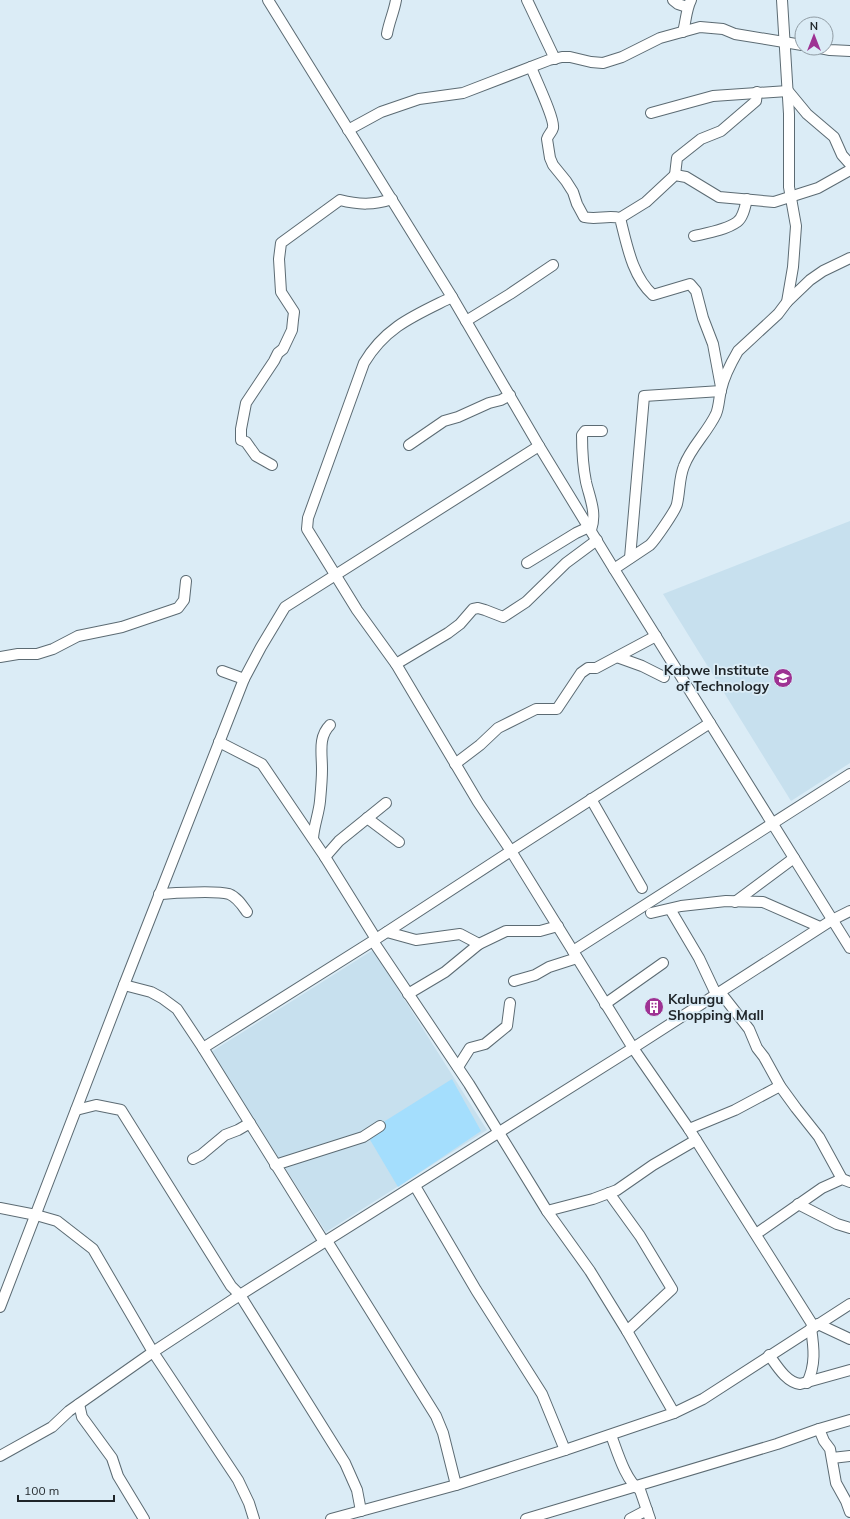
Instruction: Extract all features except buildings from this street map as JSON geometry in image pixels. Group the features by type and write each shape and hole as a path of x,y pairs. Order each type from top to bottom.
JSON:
{"street":[{"path":"268,0 452,297 539,446 614,569 832,920 848,942"},
{"path":"387,34 389,20 394,11 396,0"},
{"path":"527,0 554,59"},
{"path":"673,0 678,4 689,4 683,32"},
{"path":"782,0 788,91 789,187 796,226 793,266 787,302"},
{"path":"348,130 381,112 419,99 463,93 472,88 531,68 549,60 570,57 603,63 622,57 660,38 700,27 710,27 794,44"},
{"path":"834,50 850,51"},
{"path":"531,68 542,91 553,123 552,130 546,139 550,158 553,165 573,192 584,217 589,218 620,218 646,202 674,175 677,158 702,139 721,131 733,122 756,101 757,92"},
{"path":"651,113 714,96 788,91"},
{"path":"788,91 807,114 834,137 842,155 850,164"},
{"path":"674,175 686,178 719,196 774,202 818,188 850,170"},
{"path":"272,465 256,456 246,442 241,440 241,429 246,403 278,353 283,349 292,330 294,312 281,292 279,259 281,243 340,200 354,203 374,204 392,199"},
{"path":"694,236 720,229 738,222 743,214 747,200"},
{"path":"620,218 631,261 646,288 654,295 690,284 696,291 703,318 713,344 721,390"},
{"path":"614,569 650,545 675,511 680,478 684,465 716,413 727,372 738,351 778,314 787,302 810,280 823,271 850,258"},
{"path":"466,321 553,265"},
{"path":"452,297 407,319 378,342 364,363 308,518 307,529 357,610 396,664 478,802 511,851 605,1004 633,1048 689,1129 814,1326 814,1362 806,1383"},
{"path":"630,558 644,396 721,390"},
{"path":"409,445 444,421 458,418 510,395"},
{"path":"527,563 576,533 590,529 594,522 592,504 586,483 582,456 582,436 585,431 602,431"},
{"path":"0,1307 159,894 244,679 285,607 539,446"},
{"path":"396,664 443,637 460,624 473,609 478,608 503,617 526,602 566,563 597,540"},
{"path":"0,657 18,654 37,654 48,651 78,636 122,627 178,608 184,600 186,581"},
{"path":"455,764 480,745 498,728 536,709 557,709 581,673 588,668 596,668 656,636"},
{"path":"617,657 642,666 664,677"},
{"path":"222,671 244,679"},
{"path":"203,1048 375,940 590,799 710,723"},
{"path":"312,838 320,802 322,768 320,753 323,734 330,725"},
{"path":"219,742 262,764 325,857 408,994 458,1067 499,1131 547,1212 590,1271 627,1331 674,1413"},
{"path":"514,981 535,975 575,954 850,774"},
{"path":"590,799 642,888"},
{"path":"325,857 339,842 386,803"},
{"path":"367,818 399,842"},
{"path":"735,902 794,858"},
{"path":"159,894 229,894 239,900 247,912"},
{"path":"652,913 681,906 735,902 763,902 820,927"},
{"path":"670,909 718,993 749,1029 757,1048 764,1057 780,1086 819,1137 846,1181 817,1191 756,1234"},
{"path":"0,1456 52,1427 79,1404 153,1352 240,1295 633,1048 820,927 850,911"},
{"path":"408,994 445,972 479,944 506,932 540,931 558,926"},
{"path":"387,932 416,940 460,934 479,944"},
{"path":"605,1004 663,963"},
{"path":"124,985 151,992 177,1009 203,1048 436,1416 443,1433 456,1485"},
{"path":"458,1067 470,1048 485,1044 507,1026 510,1002"},
{"path":"689,1129 735,1110 780,1086"},
{"path":"76,1110 96,1105 121,1110 231,1286 240,1295 345,1463 357,1490 361,1511"},
{"path":"193,1159 202,1155 225,1135 250,1123"},
{"path":"276,1165 363,1137 380,1126"},
{"path":"547,1212 617,1190 653,1165 696,1140"},
{"path":"414,1186 476,1290 542,1394 565,1450"},
{"path":"609,1193 640,1236 672,1289 627,1331"},
{"path":"798,1204 837,1224 850,1228"},
{"path":"0,1208 57,1221 93,1249 153,1352 238,1480 249,1503 254,1519"},
{"path":"331,1519 456,1485 674,1413 703,1398 850,1304"},
{"path":"814,1326 850,1339"},
{"path":"769,1355 779,1369 792,1381 800,1384 850,1370"},
{"path":"79,1404 82,1417 112,1458 118,1476 144,1519"},
{"path":"526,1519 777,1444 850,1420"},
{"path":"819,1429 824,1441 830,1449 836,1483 850,1512"},
{"path":"611,1435 624,1468 635,1486 640,1490 648,1515 630,1519"},
{"path":"832,1458 850,1456"}],"shaded area":[{"name":"Kabwe Institute of Technology","path":"850,521 850,763 791,801 663,594"},
{"path":"373,950 487,1130 326,1232 211,1052"},
{"path":"452,1079 481,1131 398,1187 366,1133"}],"place":[{"name":"Kabwe Institute of Technology","path":"783,678"},
{"name":"Kalungu Shopping Mall","path":"654,1007"}]}
